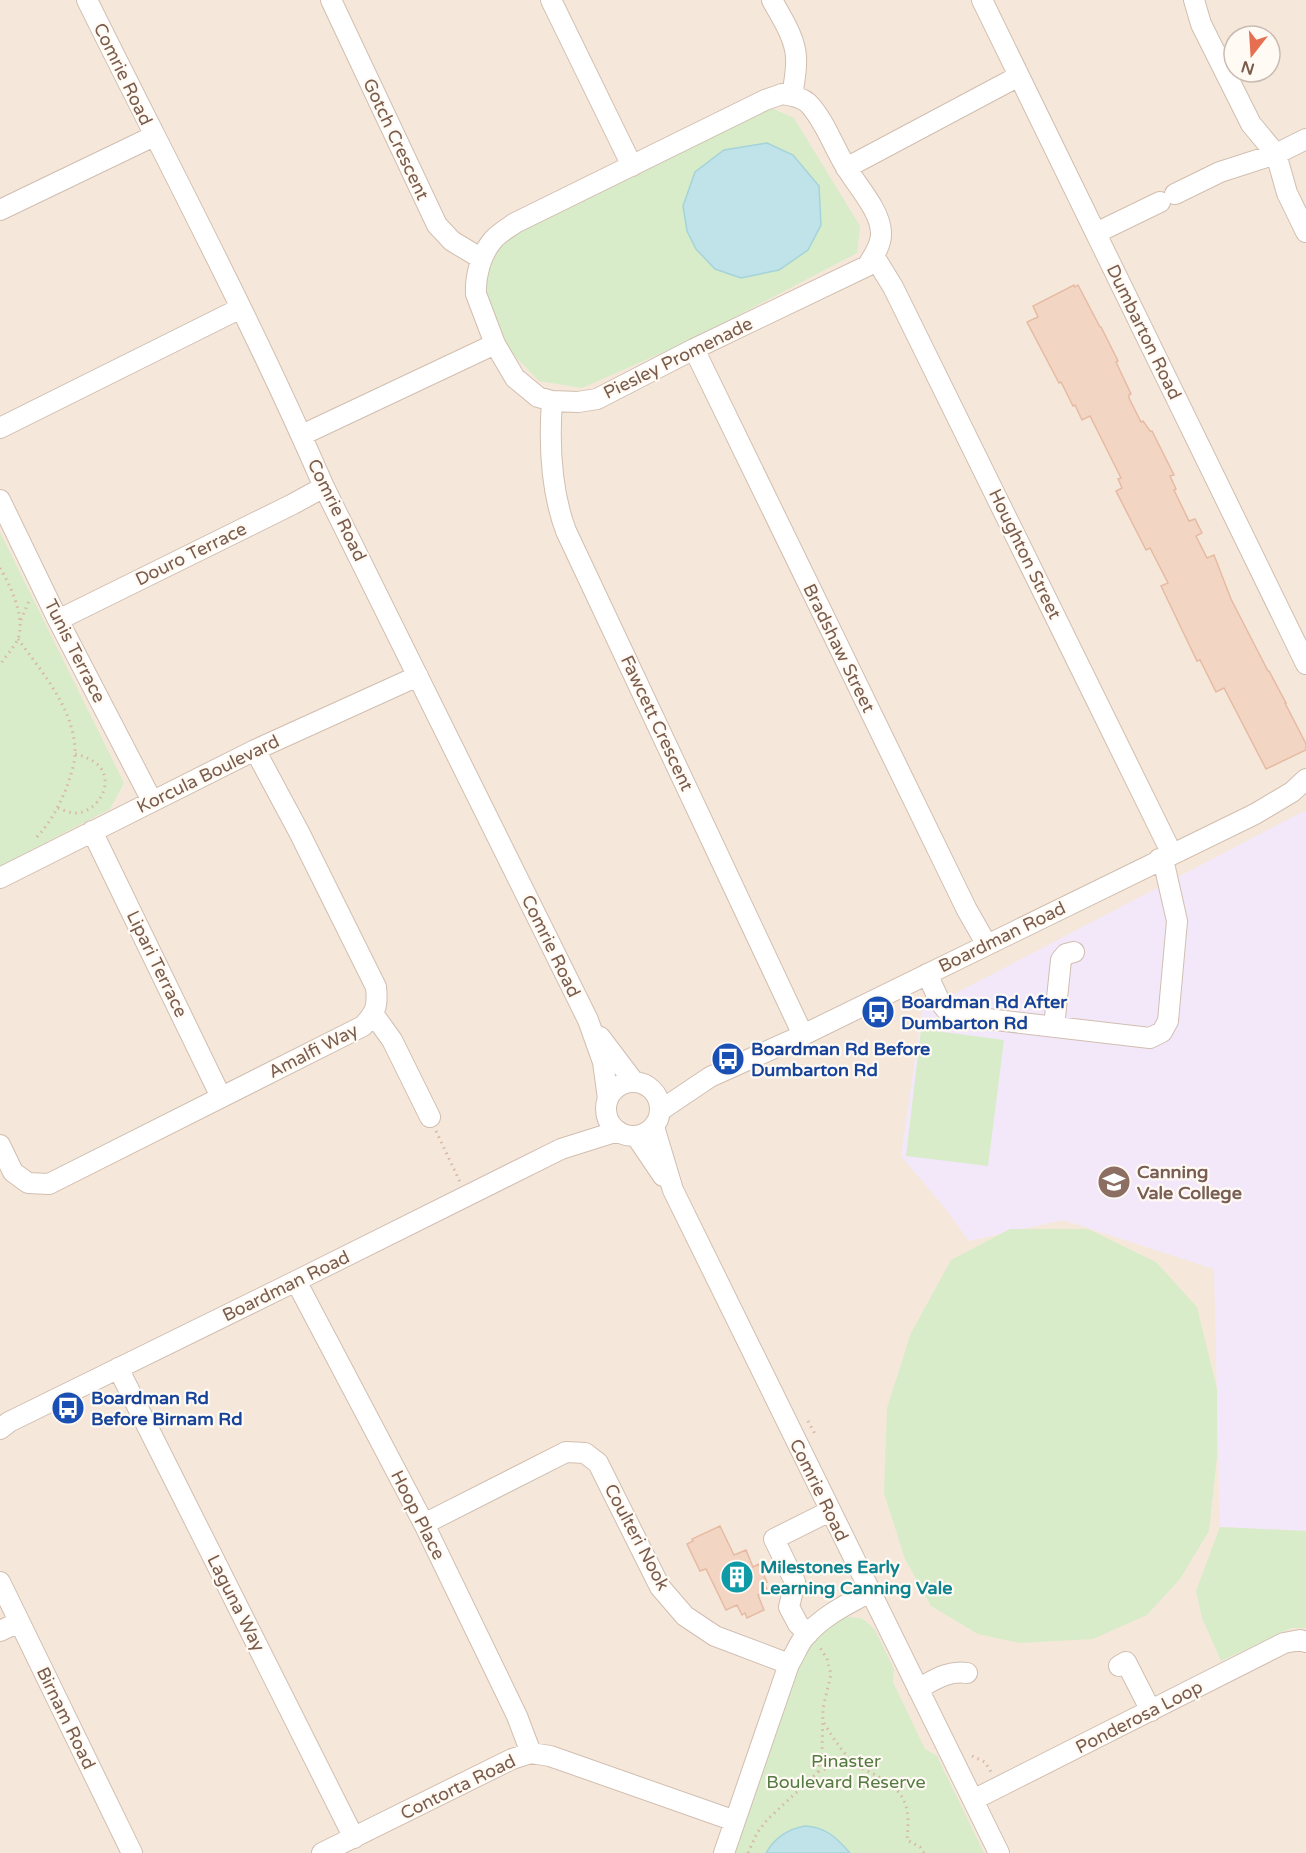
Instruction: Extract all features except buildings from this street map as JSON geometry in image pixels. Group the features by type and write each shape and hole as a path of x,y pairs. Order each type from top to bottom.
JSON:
{"street":[{"name":"Comrie Road","path":"87,0 241,308 302,435 324,487 588,1020 603,1062 607,1104"},
{"name":"Gotch Crescent","path":"331,0 437,225 452,241 483,259"},
{"path":"551,0 632,166"},
{"path":"772,0 792,40 796,55 792,96 806,101 814,111 879,221 882,234 874,256"},
{"name":"Dumbarton Road","path":"982,0 1306,664"},
{"path":"1194,0 1201,24 1251,124 1276,154 1287,193 1306,232"},
{"path":"846,168 1019,76"},
{"name":"Piesley Promenade","path":"792,96 782,94 765,100 515,223 493,240 483,259 476,294 495,344 516,378 538,396 552,401 578,402 597,399 856,272 867,266 874,256"},
{"path":"0,210 154,136"},
{"path":"1096,233 1220,172 1276,154 1306,139"},
{"name":"Houghton Street","path":"874,256 898,297 1166,856 1165,868 1177,921 1168,962 1163,1007 1168,1021 1162,1032 1150,1038 962,1016 948,1012 940,1002 927,974"},
{"path":"0,428 241,308"},
{"path":"302,435 495,344"},
{"name":"Bradshaw Street","path":"694,350 967,910 987,945"},
{"name":"Fawcett Crescent","path":"552,401 551,454 566,531 803,1035"},
{"name":"Douro Terrace","path":"58,620 324,487"},
{"name":"Tunis Terrace","path":"0,500 58,620 152,801"},
{"name":"Korcula Boulevard","path":"0,878 255,750 418,676"},
{"name":"Amalfi Way","path":"0,1145 13,1172 28,1183 50,1184 363,1026 374,1015 377,1001 376,987 299,832 255,750"},
{"name":"Boardman Road","path":"561,1149 627,1133 642,1134 657,1118 710,1077 803,1035 1256,814 1301,787"},
{"name":"Lipari Terrace","path":"92,831 221,1097"},
{"path":"1054,1027 1062,996 1061,960 1066,954 1074,952"},
{"path":"374,1015 392,1041 430,1117"},
{"name":"Comrie Road","path":"588,1020 643,1085"},
{"name":"Boardman Road","path":"3,1424 561,1149 599,1120 612,1092 618,1087 710,1077"},
{"path":"643,1085 660,1102 657,1118"},
{"path":"607,1104 611,1125 627,1133"},
{"name":"Comrie Road","path":"657,1118 673,1190"},
{"name":"Comrie Road","path":"627,1133 673,1190 999,1853"},
{"name":"Hoop Place","path":"296,1281 424,1524 517,1716 531,1753"},
{"name":"Laguna Way","path":"118,1368 354,1838"},
{"name":"Coulteri Nook","path":"424,1524 566,1452 585,1453 598,1463 660,1587 685,1616 715,1636 789,1664"},
{"path":"813,1639 798,1624 789,1607 795,1582 774,1539 830,1511"},
{"name":"Birnam Road","path":"0,1582 132,1853"},
{"path":"813,1639 821,1620 870,1592"},
{"path":"0,1632 19,1622"},
{"path":"724,1853 789,1664 802,1640 813,1639"},
{"name":"Ponderosa Loop","path":"973,1800 1284,1643 1300,1640 1306,1642"},
{"path":"1119,1666 1126,1662 1151,1711"},
{"path":"918,1689 946,1674 957,1671 968,1673"},
{"name":"Contorta Road","path":"322,1853 512,1759 531,1753 550,1756 735,1821"}],"path":[{"path":"0,568 15,596 19,624 18,639 0,665"},
{"path":"15,596 21,592"},
{"path":"19,624 32,597"},
{"path":"18,639 56,695 72,726 75,754 71,776 58,808 35,839 24,844"},
{"path":"58,808 78,813 96,805 102,798 103,772 98,765 86,757 75,754"},
{"path":"430,1117 460,1184"},
{"path":"813,1639 827,1659 831,1674 823,1708 821,1763 818,1772"},
{"path":"823,1721 835,1742 860,1768"},
{"path":"971,1755 985,1762 994,1778"},
{"path":"748,1853 757,1833 767,1820 818,1772 846,1765 860,1768 881,1778 902,1796 909,1820 907,1840 920,1847 924,1853"}],"shaded area":[{"path":"0,0 1306,0 1306,1853 0,1853"},
{"name":"Canning Vale College","path":"1306,810 1306,1531 1220,1527 1214,1269 1063,1220 969,1241 901,1156 922,1011"}],"green space":[{"path":"769,107 794,118 860,226 857,253 691,340 582,388 539,381 491,332 475,283 490,242"},
{"path":"0,532 124,783 110,809 0,866"},
{"path":"921,1029 1004,1040 988,1166 906,1156"},
{"path":"1010,1229 1088,1229 1156,1262 1197,1307 1217,1389 1217,1457 1209,1531 1180,1579 1147,1615 1093,1639 1019,1643 978,1634 931,1606 905,1559 884,1493 887,1408 911,1333 951,1260"},
{"path":"1220,1527 1306,1531 1306,1628 1291,1628 1221,1661 1202,1618 1196,1591"},
{"name":"Pinaster Boulevard Reserve","path":"860,1618 875,1630 894,1669 893,1682 925,1749 937,1756 984,1853 733,1853 795,1672 817,1636 839,1619"}],"water":[{"path":"767,143 793,155 819,186 821,225 808,250 779,270 741,278 715,269 696,249 687,231 683,206 695,172 724,150"},
{"path":"805,1826 830,1834 850,1853 766,1853 782,1835"}],"place":[{"name":"Boardman Rd After Dumbarton Rd","path":"878,1012"},
{"name":"Boardman Rd Before Dumbarton Rd","path":"728,1059"},
{"name":"Canning Vale College","path":"1114,1182"},
{"name":"Boardman Rd Before Birnam Rd","path":"68,1408"},
{"name":"Milestones Early Learning Canning Vale","path":"737,1577"}]}
